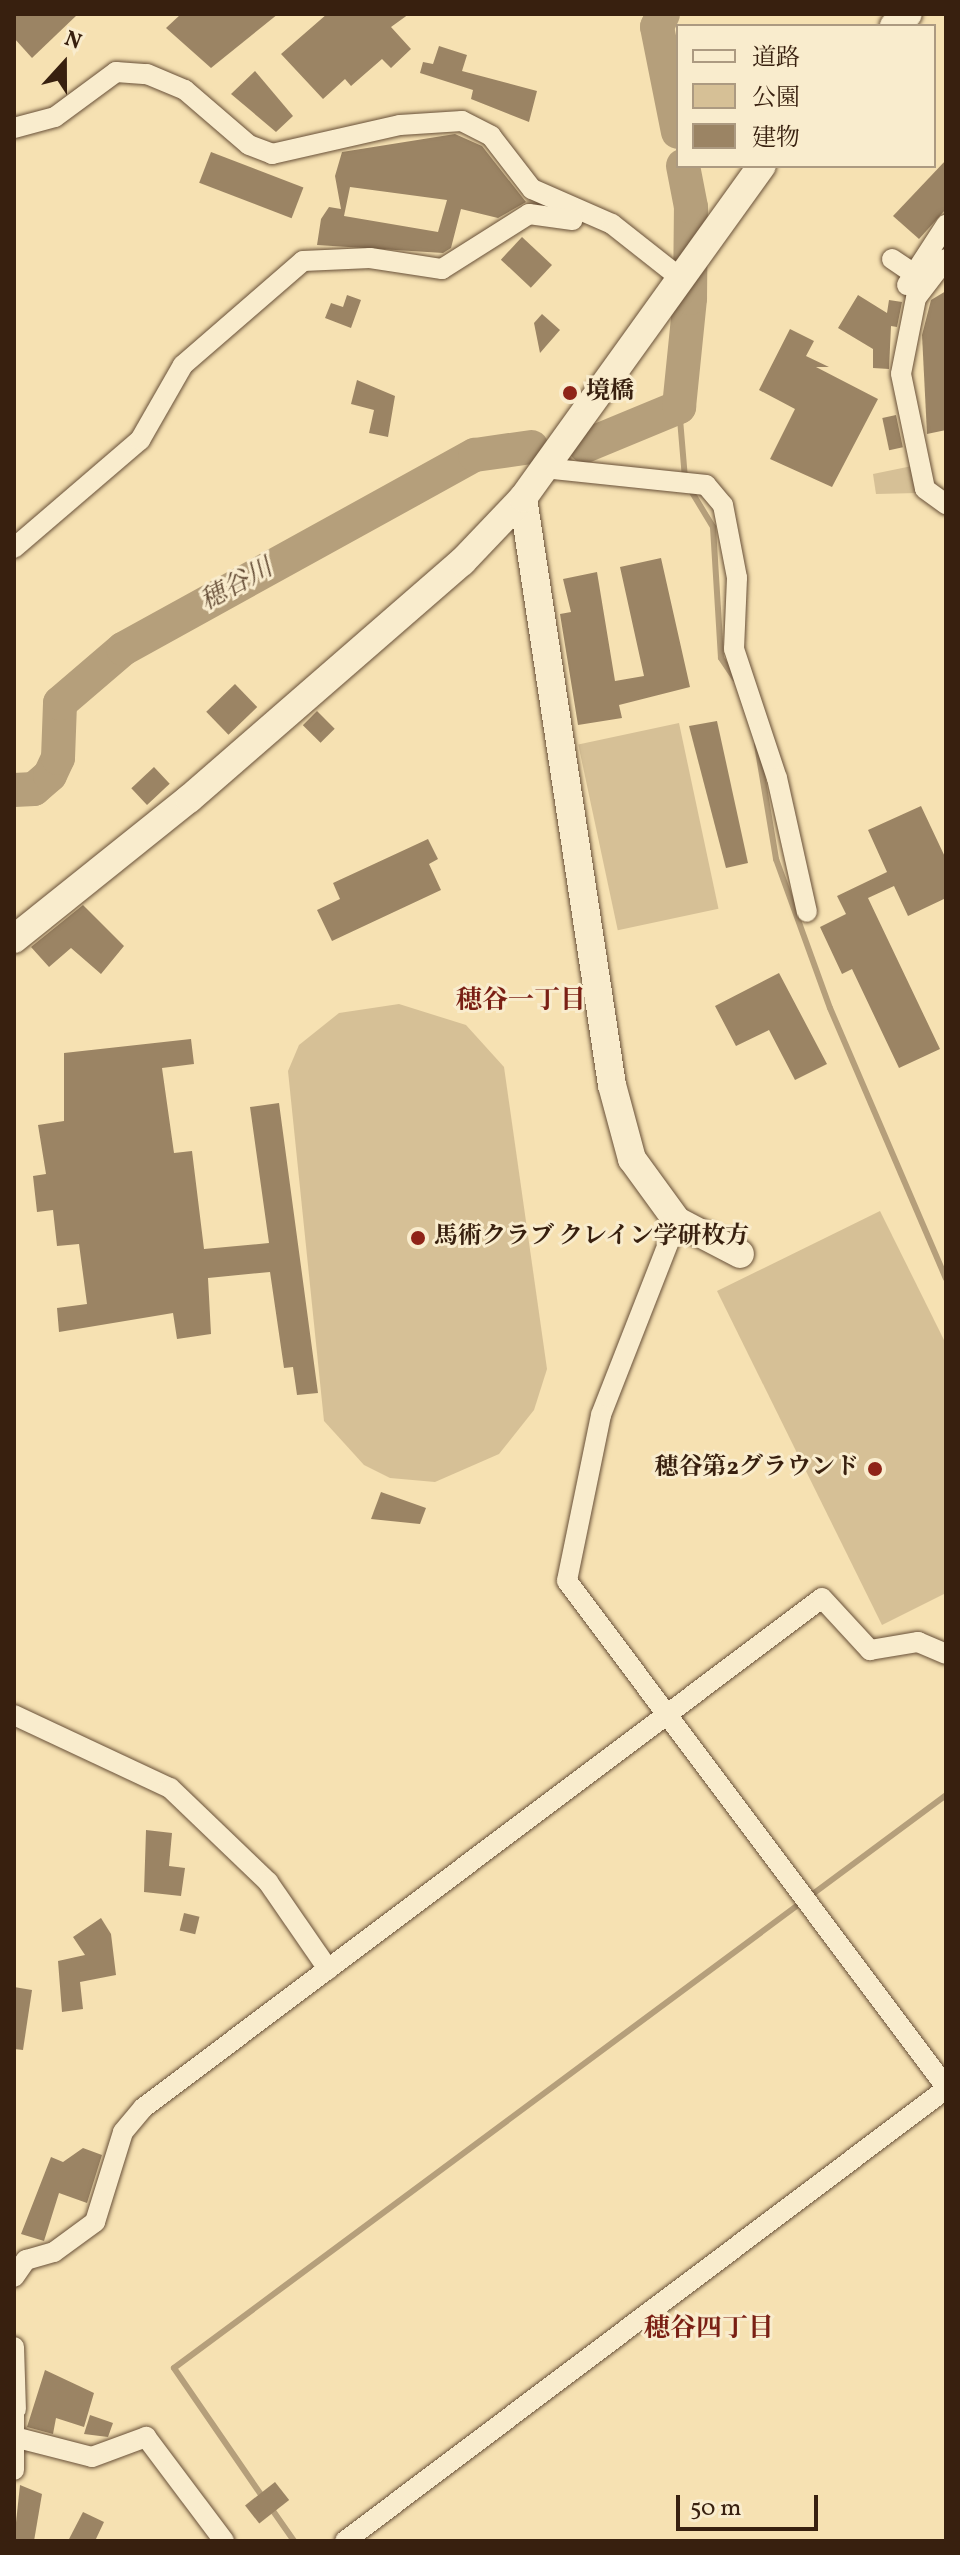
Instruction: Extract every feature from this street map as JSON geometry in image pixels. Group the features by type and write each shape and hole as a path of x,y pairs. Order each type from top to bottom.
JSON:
{"street":[{"path":"14,128 55,117 116,72 185,90 249,145 272,154 400,125 462,121 491,136 532,189 605,224 681,273"},
{"path":"14,939 348,664 523,498 681,273 760,168"},
{"path":"14,548 140,440 183,365 303,261 370,258 442,269 529,214 605,224"},
{"path":"892,259 910,280 946,225"},
{"path":"946,259 916,298 901,374 925,489 946,504"},
{"path":"544,468 706,485 723,505 737,578 734,649 777,778 807,912"},
{"path":"523,498 612,1085 632,1159 677,1221 740,1254"},
{"path":"345,2541 946,2088 567,1581 601,1415 677,1221"},
{"path":"14,2277 26,2260 54,2252 95,2222 130,2120 822,1598 870,1650 918,1642 946,1654"},
{"path":"14,1715 170,1788 268,1882 328,1969"},
{"path":"14,2347 20,2372 15,2408 18,2438 14,2470"},
{"path":"18,2438 92,2457 146,2437 224,2541"}],"green space":[{"path":"912,466 918,493 876,494 873,474"},
{"path":"679,723 719,909 618,930 578,744"},
{"name":"馬術クラブ クレイン学研枚方","path":"399,1004 466,1025 504,1067 547,1369 534,1410 499,1454 435,1482 390,1478 364,1465 324,1421 288,1071 299,1045 339,1013"},
{"name":"穂谷第2グラウンド","path":"880,1211 946,1344 946,1593 882,1625 717,1291"}],"building":[{"path":"14,14 78,14 32,58 14,38"},
{"path":"181,14 278,14 211,68 166,28"},
{"path":"327,14 409,14 391,27 411,49 391,68 382,59 351,86 345,79 323,99 281,54"},
{"path":"439,46 467,55 462,71 537,91 529,122 471,99 473,90 420,73 423,62 433,64"},
{"path":"255,71 293,116 276,132 231,94"},
{"path":"455,134 482,146 526,202 498,218 461,209 451,248 443,253 317,245 321,219 329,207 341,209 335,176 342,152","holes":["350,187 447,200 438,232 344,216"]},
{"path":"211,152 303,187 292,218 199,183"},
{"path":"946,160 946,209 919,239 893,216"},
{"path":"522,237 552,265 531,288 501,260"},
{"path":"946,291 946,430 927,434 922,335 931,300"},
{"path":"347,295 361,300 351,328 325,318 331,303 343,307"},
{"path":"858,295 887,313 889,300 902,302 897,327 891,326 889,369 873,368 873,349 838,328"},
{"path":"542,314 560,330 540,353 534,323"},
{"path":"790,329 814,341 806,356 829,367 816,367 878,399 832,487 770,459 795,409 759,390"},
{"path":"357,380 395,396 388,437 369,433 374,410 351,404"},
{"path":"896,415 903,447 889,450 882,418"},
{"path":"661,558 690,687 619,705 622,718 578,725 560,614 571,612 563,579 597,572 615,681 644,676 620,567"},
{"path":"235,684 257,707 228,735 206,712"},
{"path":"317,711 335,729 321,743 303,725"},
{"path":"717,721 748,863 726,868 689,726"},
{"path":"154,767 170,784 147,805 131,788"},
{"path":"921,806 946,859 946,898 908,916 894,886 868,898 940,1049 899,1068 852,969 842,974 820,927 846,914 837,896 887,872 868,830"},
{"path":"428,839 438,859 429,864 441,890 332,941 317,910 340,899 333,883"},
{"path":"83,905 124,946 101,974 71,948 49,967 31,947"},
{"path":"779,973 827,1064 795,1080 769,1030 736,1046 715,1006"},
{"path":"191,1039 194,1064 162,1068 174,1153 192,1151 204,1249 269,1243 250,1107 279,1103 318,1393 297,1395 293,1367 284,1368 270,1272 208,1278 211,1334 177,1339 173,1313 59,1332 57,1308 87,1304 79,1244 57,1246 53,1210 37,1212 33,1176 46,1174 38,1125 64,1121 64,1053"},
{"path":"381,1492 426,1508 420,1524 371,1519"},
{"path":"146,1830 172,1833 169,1866 185,1868 181,1896 144,1892"},
{"path":"184,1913 200,1917 195,1934 180,1930"},
{"path":"101,1918 111,1934 116,1975 80,1982 83,2009 62,2012 58,1961 85,1955 73,1937"},
{"path":"14,1987 32,1990 23,2050 14,2049"},
{"path":"83,2148 102,2155 87,2203 59,2193 44,2241 21,2234 51,2157 63,2162"},
{"path":"45,2370 94,2393 84,2427 56,2418 53,2434 27,2427"},
{"path":"90,2415 113,2423 108,2437 84,2434"},
{"path":"275,2482 289,2500 259,2524 245,2505"},
{"path":"20,2485 42,2494 34,2541 14,2541"},
{"path":"83,2512 104,2522 95,2541 68,2541"}],"waterway":[{"name":"穂谷川","path":"663,14 657,27 676,122"},
{"name":"穂谷川","path":"585,446 679,407 690,298 691,207 683,168"},
{"path":"679,407 685,479"},
{"name":"穂谷川","path":"14,790 34,789 50,775 58,758 60,703 123,649 475,455 531,447"},
{"path":"690,489 713,527 721,658 735,679"},
{"path":"757,745 776,859 830,1008 946,1278"},
{"path":"264,2499 174,2368 946,1795"},
{"path":"271,2508 294,2541"}],"place":[{"name":"境橋","path":"570,393"},
{"name":"馬術クラブ クレイン学研枚方","path":"418,1238"},
{"name":"穂谷第2グラウンド","path":"875,1469"}],"district":[{"name":"穂谷一丁目","path":"521,1002"},
{"name":"穂谷四丁目","path":"709,2330"}]}
